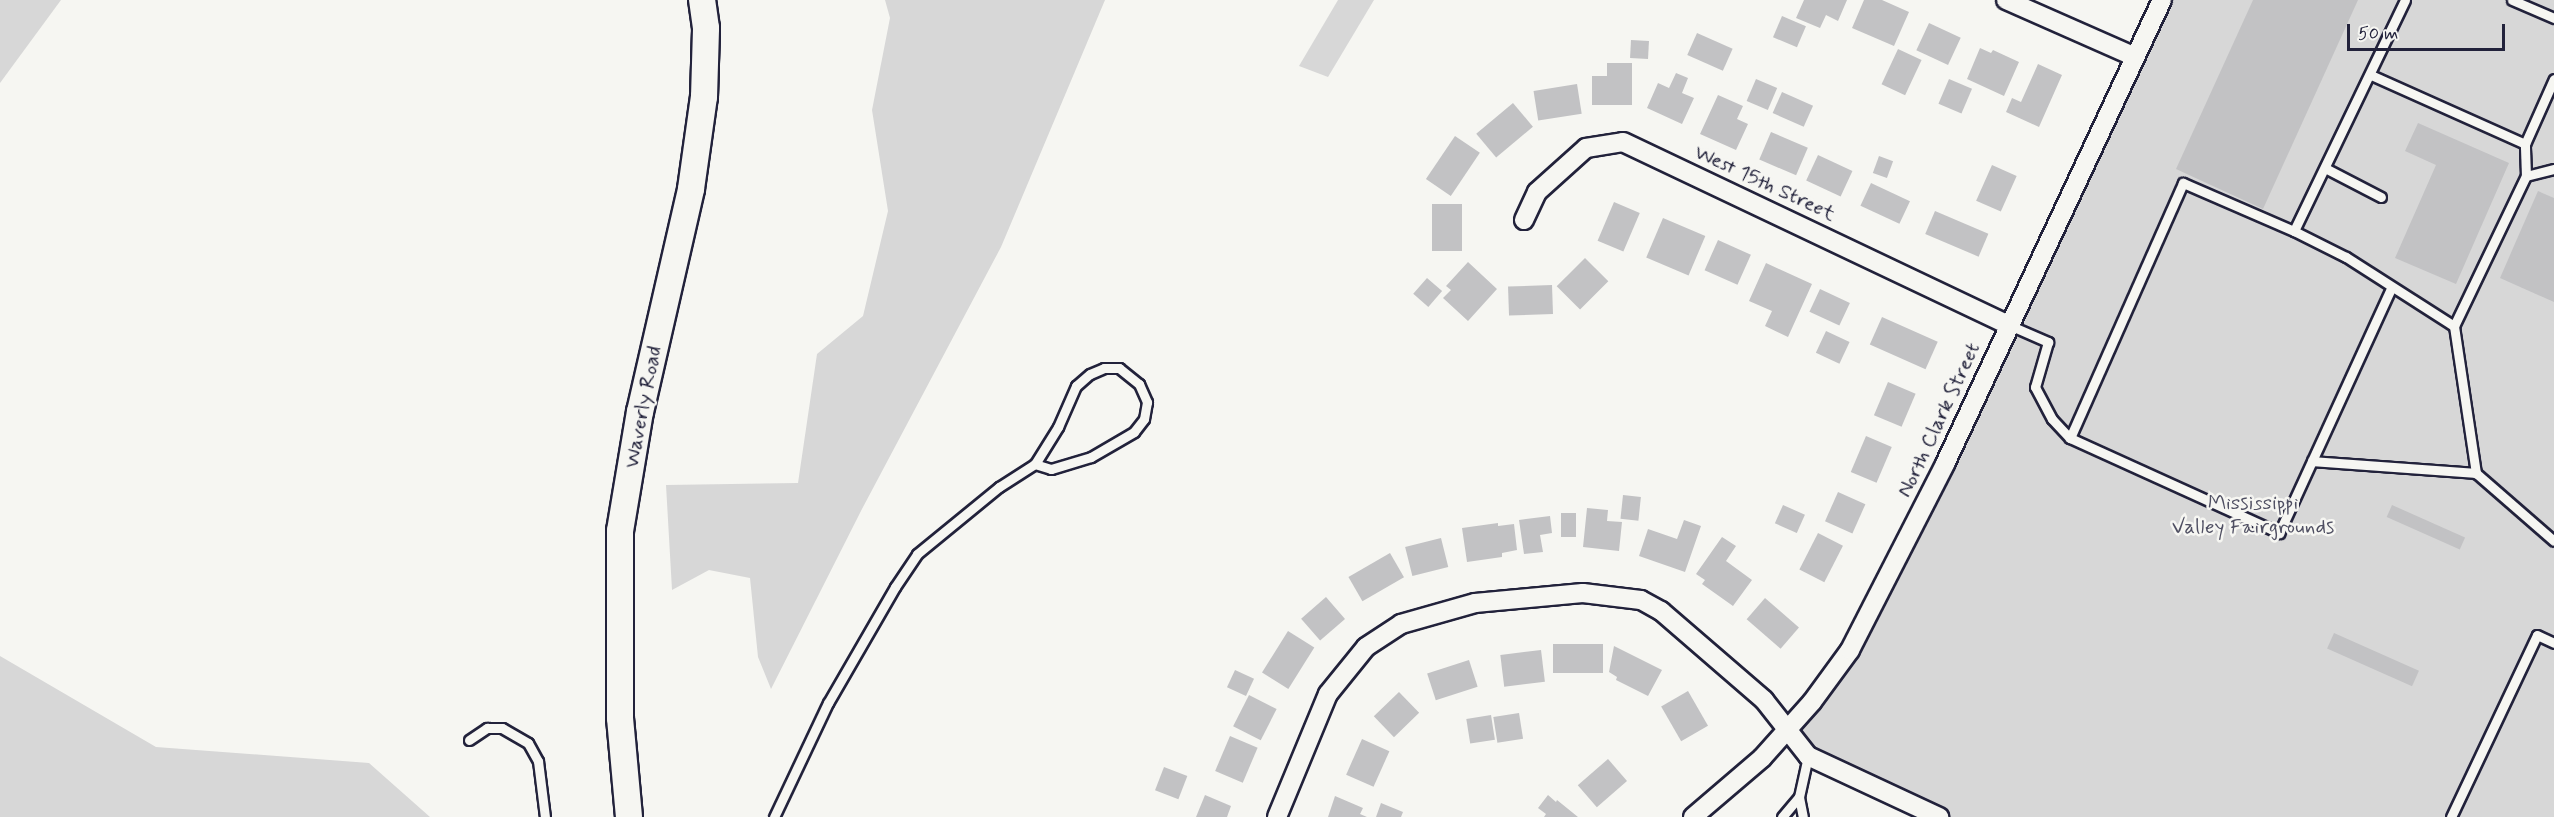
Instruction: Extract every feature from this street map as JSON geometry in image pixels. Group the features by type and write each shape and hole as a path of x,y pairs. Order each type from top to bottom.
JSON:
{"street":[{"name":"Waverly Road","path":"629,817 620,718 620,531 640,412 691,189 704,97 706,28 702,0"},
{"path":"2006,0 2135,57"},
{"name":"North Clark Street","path":"1693,817 1762,758 1812,702 1850,650 1945,464 2162,0"},
{"name":"West 15th Street","path":"1524,220 1537,192 1586,148 1623,142 1743,196 2009,325"},
{"path":"1277,817 1328,694 1366,646 1401,624 1475,603 1583,593 1641,600 1660,611 1717,657 1764,700 1808,756 1939,817"}],"lane":[{"path":"2294,231 2371,75 2405,0"},
{"path":"2512,0 2554,18"},
{"path":"2371,75 2525,144"},
{"path":"2476,472 2454,326 2526,176 2525,144 2554,79"},
{"path":"2325,168 2381,197"},
{"path":"2526,176 2554,169"},
{"path":"2070,438 2183,183 2294,231 2346,257 2391,288 2454,326"},
{"path":"2009,325 2048,342 2035,387 2052,419 2070,438 2279,533 2391,288"},
{"path":"774,817 828,703 894,587 917,554 999,487 1035,464 1058,427 1076,386 1090,374 1104,368 1119,368 1139,384 1147,402 1144,419 1134,432 1091,458 1067,466 1051,469 1035,464"},
{"path":"2312,461 2476,472 2554,541"},
{"path":"2451,817 2536,635 2554,643"},
{"path":"468,740 487,728 502,728 528,743 538,761 545,817"},
{"path":"1803,817 1799,796 1808,756"},
{"path":"1782,817 1799,796"}],"green space":[{"path":"0,0 61,0 0,83"},
{"path":"885,0 1105,0 1001,247 862,509 771,689 758,657 750,578 709,570 672,590 666,485 798,483 817,354 863,316 888,211 872,110 890,18"},
{"path":"1338,0 1374,0 1328,77 1299,66"},
{"name":"Mississippi Valley Fairgrounds","path":"2162,0 2554,0 2554,817 1946,817 1808,756 1788,730 1850,650"},
{"path":"0,656 156,747 369,763 430,817 0,817"}],"building":[{"path":"1804,0 1847,0 1838,21 1826,15 1820,28 1796,18"},
{"path":"1864,0 1882,0 1909,12 1894,46 1852,28"},
{"path":"2253,0 2358,0 2263,209 2176,169"},
{"path":"1782,16 1806,26 1797,47 1773,37"},
{"path":"1929,23 1961,38 1948,65 1916,50"},
{"path":"1697,33 1733,49 1723,71 1687,55"},
{"path":"1631,40 1649,41 1648,59 1630,58"},
{"path":"1980,48 1991,53 1993,50 2019,62 2004,96 1967,79"},
{"path":"1898,49 1922,60 1905,95 1882,84"},
{"path":"1607,63 1632,63 1632,105 1592,105 1592,76 1607,76"},
{"path":"2038,64 2062,75 2039,127 2006,112 2012,98 2021,102"},
{"path":"1676,73 1688,78 1682,93 1694,98 1682,124 1647,108 1658,83 1669,88"},
{"path":"1756,79 1777,88 1768,110 1747,101"},
{"path":"1949,79 1972,89 1961,114 1938,104"},
{"path":"1577,84 1582,114 1538,121 1534,91"},
{"path":"1782,92 1813,106 1804,127 1773,113"},
{"path":"1718,95 1743,106 1737,119 1748,124 1736,150 1700,134"},
{"path":"1513,103 1533,127 1496,158 1476,134"},
{"path":"2418,123 2509,163 2456,284 2395,258 2436,165 2405,151"},
{"path":"1771,132 1808,148 1796,175 1759,160"},
{"path":"1455,136 1480,153 1451,196 1426,179"},
{"path":"1818,155 1852,171 1841,196 1806,180"},
{"path":"1879,156 1893,161 1887,178 1873,173"},
{"path":"1992,165 2017,176 2001,212 1976,201"},
{"path":"1871,183 1910,201 1899,224 1860,206"},
{"path":"2538,191 2554,198 2554,302 2500,278"},
{"path":"1614,202 1640,213 1623,252 1598,241"},
{"path":"1432,204 1462,204 1462,251 1432,251"},
{"path":"1935,211 1988,234 1979,257 1925,234"},
{"path":"1663,218 1705,236 1689,276 1646,258"},
{"path":"1718,240 1751,255 1737,285 1705,270"},
{"path":"1585,258 1608,281 1580,310 1557,286"},
{"path":"1468,262 1497,289 1468,321 1443,298 1451,290 1446,286"},
{"path":"1766,263 1812,284 1788,337 1765,326 1772,311 1749,301"},
{"path":"1427,278 1442,291 1428,307 1413,294"},
{"path":"1552,285 1553,314 1509,316 1508,287"},
{"path":"1820,289 1850,303 1839,326 1809,312"},
{"path":"1882,317 1938,342 1926,369 1870,344"},
{"path":"1826,331 1850,342 1839,364 1816,353"},
{"path":"1888,382 1916,394 1902,427 1874,415"},
{"path":"1866,436 1892,447 1877,483 1851,472"},
{"path":"1838,492 1865,504 1852,533 1825,521"},
{"path":"1623,495 1641,497 1638,521 1620,519"},
{"path":"1783,505 1805,515 1797,533 1775,523"},
{"path":"2392,505 2465,538 2460,549 2387,517"},
{"path":"1587,508 1608,510 1607,521 1622,522 1619,551 1583,547"},
{"path":"1561,513 1576,513 1576,537 1561,537"},
{"path":"1550,516 1552,533 1540,535 1543,552 1524,554 1519,520"},
{"path":"1684,520 1701,526 1685,572 1639,556 1648,529 1677,539"},
{"path":"1498,523 1498,526 1514,524 1517,550 1502,553 1502,557 1467,562 1462,528"},
{"path":"1818,533 1843,546 1824,582 1799,570"},
{"path":"1722,537 1736,546 1726,561 1752,580 1733,606 1702,584 1705,580 1696,574"},
{"path":"1441,538 1448,567 1412,576 1405,547"},
{"path":"1390,553 1404,577 1362,601 1348,577"},
{"path":"1326,597 1345,619 1320,641 1301,619"},
{"path":"1765,598 1799,628 1781,649 1747,619"},
{"path":"1288,631 1314,647 1288,689 1262,673"},
{"path":"2334,633 2419,671 2412,686 2327,649"},
{"path":"1553,644 1603,644 1603,673 1553,673"},
{"path":"1614,646 1662,670 1648,696 1616,680 1617,677 1609,672"},
{"path":"1541,650 1545,682 1504,687 1500,655"},
{"path":"1469,660 1478,687 1436,700 1427,674"},
{"path":"1235,670 1254,679 1246,696 1227,687"},
{"path":"1688,691 1708,726 1681,741 1661,706"},
{"path":"1399,692 1419,713 1394,737 1374,716"},
{"path":"1249,695 1277,709 1261,740 1233,726"},
{"path":"1519,713 1523,739 1497,743 1493,717"},
{"path":"1491,715 1495,740 1470,744 1466,719"},
{"path":"1230,736 1258,748 1243,783 1215,771"},
{"path":"1362,739 1389,751 1374,787 1346,775"},
{"path":"1608,759 1627,781 1597,807 1578,785"},
{"path":"1164,767 1187,776 1178,799 1155,790"},
{"path":"1205,795 1231,806 1227,817 1196,817"},
{"path":"1548,795 1578,817 1544,817 1546,814 1538,808"},
{"path":"1335,796 1363,808 1360,814 1367,817 1328,817"},
{"path":"1381,803 1403,812 1401,817 1376,817"}]}
